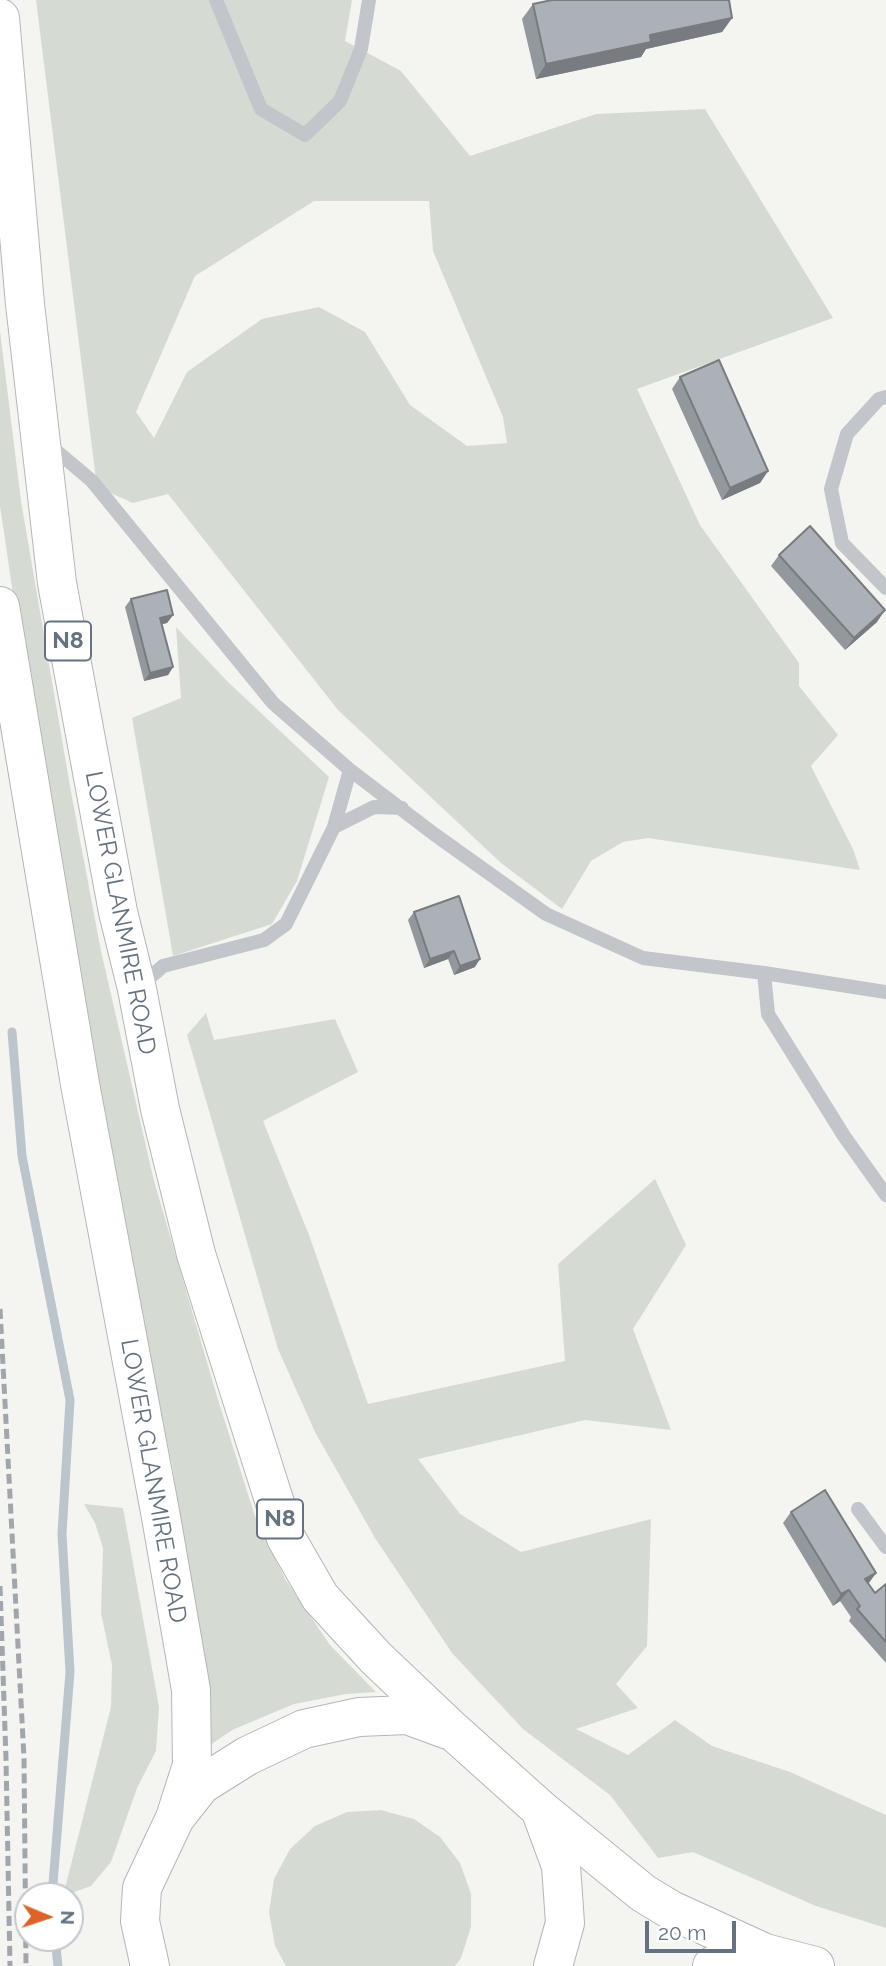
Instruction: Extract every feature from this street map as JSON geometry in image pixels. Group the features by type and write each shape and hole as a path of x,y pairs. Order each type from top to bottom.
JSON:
{"main road":[{"name":"LOWER GLANMIRE ROAD","path":"0,18 25,304 57,583 118,912 160,1110 196,1254 286,1538 320,1597 376,1658 453,1731"},
{"name":"LOWER GLANMIRE ROAD","path":"0,606 80,1084 160,1507 191,1690 191,1765 175,1818"},
{"name":"N8","path":"150,1966 140,1921 142,1888 175,1818 201,1785 247,1756 304,1729 359,1717 407,1715 453,1731 540,1809 561,1866 565,1923 552,1966"},
{"path":"540,1809 643,1893 671,1910 765,1953 815,1966"},
{"path":"712,1966 765,1953"}],"lane":[{"path":"216,0 261,109 305,135 340,101 361,49 369,0"},
{"path":"886,397 879,399 848,434 831,489 842,542 886,588"},
{"path":"40,438 92,481 274,704 350,770 546,914 643,958 886,992"},
{"path":"136,989 163,966 264,940 286,924 334,827 350,770"},
{"path":"334,827 374,807 402,808"},
{"path":"764,973 768,1014 844,1136 886,1195"},
{"path":"858,1509 886,1547"}],"shaded area":[{"path":"36,0 352,0 345,41 401,71 470,156 596,114 705,109 833,318 637,389 700,525 799,663 799,686 838,735 811,766 853,849 860,870 648,838 623,842 591,861 562,909 501,863 338,710 168,494 133,503 97,487","holes":["314,201 429,201 433,251 503,417 507,443 467,446 410,405 365,332 319,307 262,319 187,372 154,438 136,412 195,276"]},
{"path":"0,331 21,501 71,792 101,951 154,1181 255,1516 285,1579 330,1645 376,1692 346,1694 294,1704 232,1730 206,1748 173,1470 120,1208 24,668 0,506"},
{"path":"176,627 228,682 329,777 297,881 272,924 173,956 132,718 181,698"},
{"path":"206,1013 214,1040 335,1019 358,1072 263,1121 309,1235 368,1404 565,1361 558,1264 655,1179 686,1245 633,1329 671,1430 585,1420 418,1459 460,1514 521,1552 651,1519 647,1646 616,1684 638,1708 576,1729 628,1755 675,1720 712,1746 790,1772 886,1815 886,1928 816,1906 693,1852 658,1858 610,1795 523,1729 452,1653 375,1538 315,1432 278,1349 187,1035"},
{"path":"84,1504 123,1508 159,1707 156,1751 137,1788 111,1862 91,1886 84,1888 84,1882 67,1882 111,1707 112,1665 101,1613 103,1548 95,1523"},
{"path":"381,1810 414,1819 440,1837 460,1863 471,1894 471,1927 461,1958 455,1966 286,1966 275,1946 269,1912 274,1879 290,1849 315,1826 347,1812"}],"building":[{"path":"552,0 729,0 732,18 650,35 651,42 546,64 533,4"},
{"path":"719,360 768,471 730,488 680,377"},
{"path":"810,526 885,610 854,638 779,555"},
{"path":"167,590 173,615 160,618 173,667 150,673 131,599"},
{"path":"459,896 480,959 460,966 454,951 430,959 414,912"},
{"path":"825,1490 876,1573 865,1579 875,1593 886,1584 886,1642 857,1609 860,1606 849,1590 841,1594 791,1512"}],"waterway":[{"path":"12,1032 22,1156 70,1400 62,1534 70,1672 53,1882"},
{"path":"56,1952 58,1966"}],"railway":[{"path":"0,1309 24,1758 26,1966"},
{"path":"0,1586 10,1966"}]}
